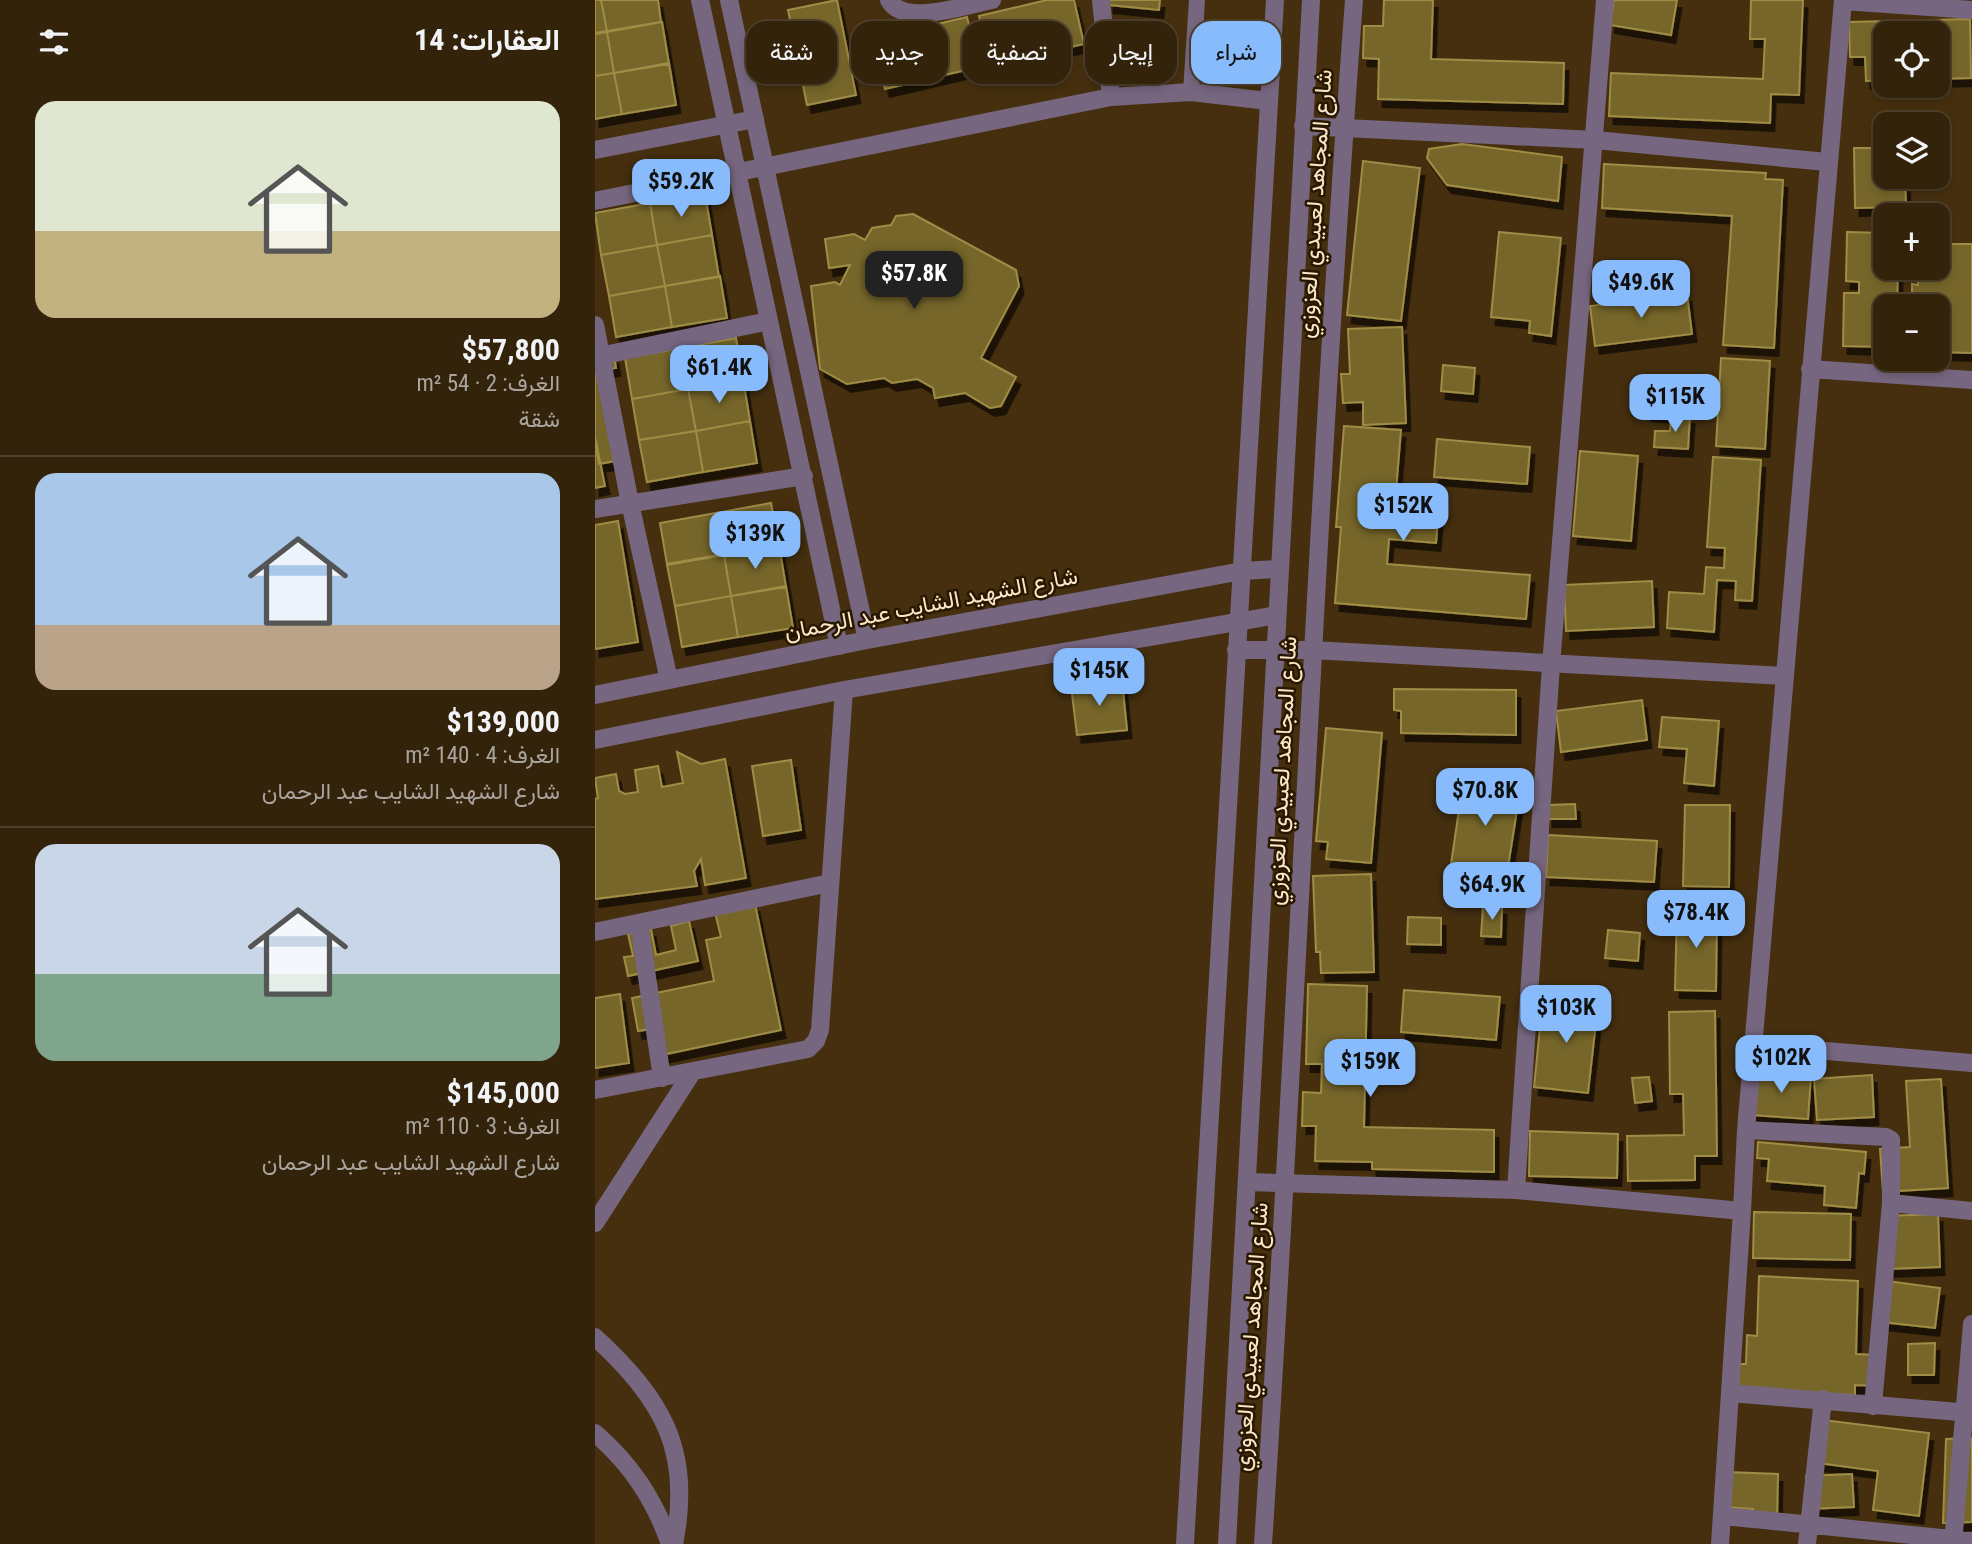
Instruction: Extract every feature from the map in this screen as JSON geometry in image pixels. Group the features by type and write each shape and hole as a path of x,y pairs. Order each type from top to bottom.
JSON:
{"street":[{"path":"700,0 839,646"},
{"path":"729,0 867,640"},
{"path":"889,0 892,5 911,15 992,0"},
{"path":"1101,0 1111,97"},
{"path":"1185,1544 1275,0"},
{"name":"شارع المجاهد لعبيدي العزوزي","path":"1227,1544 1311,0"},
{"name":"شارع المجاهد لعبيدي العزوزي","path":"1263,1544 1285,1182 1312,650 1354,0"},
{"path":"1516,1190 1551,665 1605,0"},
{"path":"1720,1544 1746,1130 1843,0 1972,10"},
{"path":"595,201 1111,97 1191,92 1268,101"},
{"path":"595,150 755,119"},
{"path":"1303,126 1595,141 1827,162"},
{"path":"598,356 769,321"},
{"path":"595,325 598,356 670,680"},
{"path":"1810,369 1972,380"},
{"path":"595,509 804,476"},
{"name":"شارع الشهيد الشايب عبد الرحمان","path":"595,695 867,640 1242,571 1278,569"},
{"path":"595,740 844,690 1276,615"},
{"path":"1236,650 1312,650 1784,676"},
{"path":"595,1090 808,1048 816,1041 820,1030 844,690"},
{"path":"595,930 830,883"},
{"path":"639,923 661,1078"},
{"path":"1753,1045 1972,1063"},
{"path":"595,1223 693,1071"},
{"path":"1746,1130 1886,1137 1893,1148 1891,1203 1873,1406"},
{"path":"1247,1182 1516,1190 1742,1211"},
{"path":"1891,1203 1972,1211"},
{"path":"1723,1516 1960,1542 1972,1324"},
{"path":"595,1337 627,1367 652,1398 670,1434 679,1486 680,1513 672,1544"},
{"path":"1730,1393 1967,1413"},
{"path":"1807,1544 1823,1399"},
{"path":"595,1433 615,1450 640,1481 660,1515 672,1544"}],"lane":[{"path":"1191,92 1197,0"}],"building":[{"path":"595,0 601,0 607,31 595,33"},
{"path":"601,0 658,0 661,22 607,31"},
{"path":"837,0 851,70 851,84 854,84 856,95 807,105 803,84 837,84 837,21 790,21 788,10"},
{"path":"1047,0 1074,0 1084,44 1071,47 1071,21 980,21 979,16"},
{"path":"1109,0 1160,0 1159,10 1109,5"},
{"path":"1384,0 1433,0 1431,59 1564,63 1563,104 1378,99 1379,59 1363,58 1364,26 1383,26"},
{"path":"1614,0 1677,0 1671,35 1610,25"},
{"path":"1751,0 1803,0 1799,95 1771,94 1770,123 1609,116 1611,73 1763,79 1765,39 1750,39"},
{"path":"967,17 968,21 962,21 962,71 948,74 948,21"},
{"path":"1970,19 1971,78 1950,79 1950,21 1889,21"},
{"path":"1873,21 1873,81 1866,81 1865,57 1850,57 1849,22"},
{"path":"662,22 669,64 614,73 607,32"},
{"path":"607,32 614,73 595,76 595,34"},
{"path":"669,63 676,105 622,114 614,73"},
{"path":"614,73 622,114 595,119 595,76"},
{"path":"884,84 906,84 885,89"},
{"path":"1462,144 1562,157 1558,201 1447,185 1427,158 1429,149"},
{"path":"1854,148 1873,148 1873,189 1905,189 1906,203 1873,203 1873,208 1855,208"},
{"path":"1363,161 1420,168 1401,321 1347,315"},
{"path":"1604,164 1766,173 1765,179 1783,180 1774,348 1723,345 1732,216 1602,208"},
{"path":"705,194 712,235 657,245 650,203"},
{"path":"650,203 657,245 601,255 595,213"},
{"path":"913,214 1016,270 1019,286 981,358 1016,377 1001,406 990,408 965,393 935,398 933,388 917,379 892,383 884,378 847,384 820,369 811,286 835,282 840,285 850,265 829,268 825,239 854,234 865,240 872,228 891,225 896,216"},
{"path":"1499,232 1561,238 1551,336 1529,333 1530,321 1491,317"},
{"path":"1847,232 1873,233 1873,280 1898,280 1897,294 1873,294 1873,347 1843,346 1844,293 1859,293 1859,282 1846,281"},
{"path":"712,235 719,277 665,286 657,245"},
{"path":"1950,244 1972,244 1972,353 1950,352 1950,294 1912,294 1912,284 1918,285 1918,280 1950,280"},
{"path":"657,245 665,286 609,296 601,255"},
{"path":"720,276 727,318 672,327 665,286"},
{"path":"665,286 672,327 616,337 609,296"},
{"path":"1687,294 1692,334 1595,346 1590,306"},
{"path":"1402,327 1406,423 1363,425 1363,402 1343,403 1341,374 1350,374 1348,329"},
{"path":"736,338 743,380 688,389 681,348"},
{"path":"681,348 688,389 632,399 625,358"},
{"path":"614,356 616,368 603,370 616,461 599,464 595,443 595,360"},
{"path":"1721,358 1770,361 1765,449 1716,446"},
{"path":"1443,365 1475,368 1473,394 1441,391"},
{"path":"743,379 750,421 696,431 688,389"},
{"path":"1649,386 1682,389 1680,416 1647,413"},
{"path":"688,389 696,431 639,440 632,399"},
{"path":"1671,416 1690,416 1688,449 1654,447 1655,431 1670,431"},
{"path":"750,421 757,463 703,472 696,431"},
{"path":"1344,426 1401,430 1394,515 1438,518 1436,543 1389,539 1387,564 1530,575 1526,619 1335,603 1341,527 1336,527"},
{"path":"696,431 703,472 647,482 639,440"},
{"path":"595,437 605,486 595,488"},
{"path":"1437,439 1530,447 1527,484 1434,477"},
{"path":"1580,451 1638,456 1631,541 1573,536"},
{"path":"1713,457 1761,460 1752,601 1735,600 1736,581 1717,580 1714,632 1667,628 1669,592 1704,594 1706,567 1724,568 1725,548 1707,547"},
{"path":"771,503 779,545 724,554 716,513"},
{"path":"716,513 724,554 667,564 660,523"},
{"path":"618,521 638,642 595,649 595,525"},
{"path":"779,545 786,587 731,596 724,555"},
{"path":"724,555 731,596 675,606 667,565"},
{"path":"1652,581 1654,627 1566,631 1564,585"},
{"path":"786,586 793,628 738,637 731,596"},
{"path":"731,596 738,637 682,647 675,606"},
{"path":"1122,680 1127,730 1077,735 1071,686"},
{"path":"1394,689 1516,690 1516,735 1401,733 1401,711 1394,710"},
{"path":"1642,700 1647,740 1561,752 1556,711"},
{"path":"1662,717 1719,721 1714,786 1684,783 1687,749 1659,747"},
{"path":"1326,728 1382,733 1371,863 1326,859 1328,842 1316,841"},
{"path":"677,752 701,764 725,759 746,878 705,885 701,859 694,871 697,886 595,899 595,799 598,798 595,778 616,774 619,791 625,794 638,792 635,770 658,766 662,787 683,783"},
{"path":"791,760 801,830 763,836 752,766"},
{"path":"1463,783 1520,791 1507,873 1451,864"},
{"path":"1575,804 1576,819 1548,819 1548,805"},
{"path":"1685,805 1730,805 1729,887 1683,886"},
{"path":"1548,835 1657,841 1654,882 1546,877"},
{"path":"1371,874 1374,972 1321,973 1320,952 1316,952 1313,876"},
{"path":"755,904 781,1030 657,1056 651,1029 638,1031 632,998 714,981 706,940 721,937 715,912"},
{"path":"1483,906 1502,907 1501,937 1481,936"},
{"path":"1677,909 1717,909 1716,991 1675,990"},
{"path":"1408,917 1441,918 1441,945 1407,944"},
{"path":"689,921 698,961 628,976 624,957 633,956 628,934 651,929 656,955 676,950 671,926"},
{"path":"1608,930 1640,933 1638,961 1605,958"},
{"path":"1308,984 1367,986 1364,1127 1494,1130 1494,1172 1372,1169 1372,1162 1315,1161 1316,1126 1302,1126 1303,1092 1321,1093 1322,1064 1306,1064"},
{"path":"1404,990 1500,997 1496,1040 1401,1032"},
{"path":"620,994 629,1063 595,1068 595,998"},
{"path":"1543,998 1598,1004 1588,1093 1534,1087"},
{"path":"1715,1011 1717,1156 1695,1156 1695,1180 1628,1181 1627,1136 1684,1135 1683,1094 1670,1094 1669,1012"},
{"path":"1754,1072 1811,1076 1808,1119 1752,1115"},
{"path":"1872,1075 1874,1117 1817,1120 1814,1079"},
{"path":"1649,1077 1652,1101 1635,1103 1632,1078"},
{"path":"1941,1079 1948,1188 1883,1192 1880,1149 1910,1147 1906,1081"},
{"path":"1530,1131 1618,1134 1617,1178 1529,1176"},
{"path":"1758,1142 1866,1152 1864,1174 1859,1173 1856,1208 1824,1205 1825,1186 1767,1181 1769,1159 1757,1158"},
{"path":"1754,1212 1851,1214 1850,1260 1753,1258"},
{"path":"1938,1214 1940,1267 1887,1269 1885,1216"},
{"path":"1759,1276 1858,1281 1856,1354 1879,1355 1878,1386 1855,1385 1855,1395 1732,1390 1733,1364 1746,1364 1747,1335 1757,1336"},
{"path":"1887,1281 1940,1288 1935,1328 1882,1322"},
{"path":"1935,1343 1934,1375 1908,1375 1908,1344"},
{"path":"1815,1419 1929,1433 1919,1516 1873,1510 1878,1471 1810,1462"},
{"path":"1972,1438 1972,1522 1943,1523 1946,1439"},
{"path":"1727,1472 1778,1474 1777,1521 1753,1520 1753,1509 1725,1507"},
{"path":"1852,1474 1854,1507 1808,1509 1806,1476"}]}
